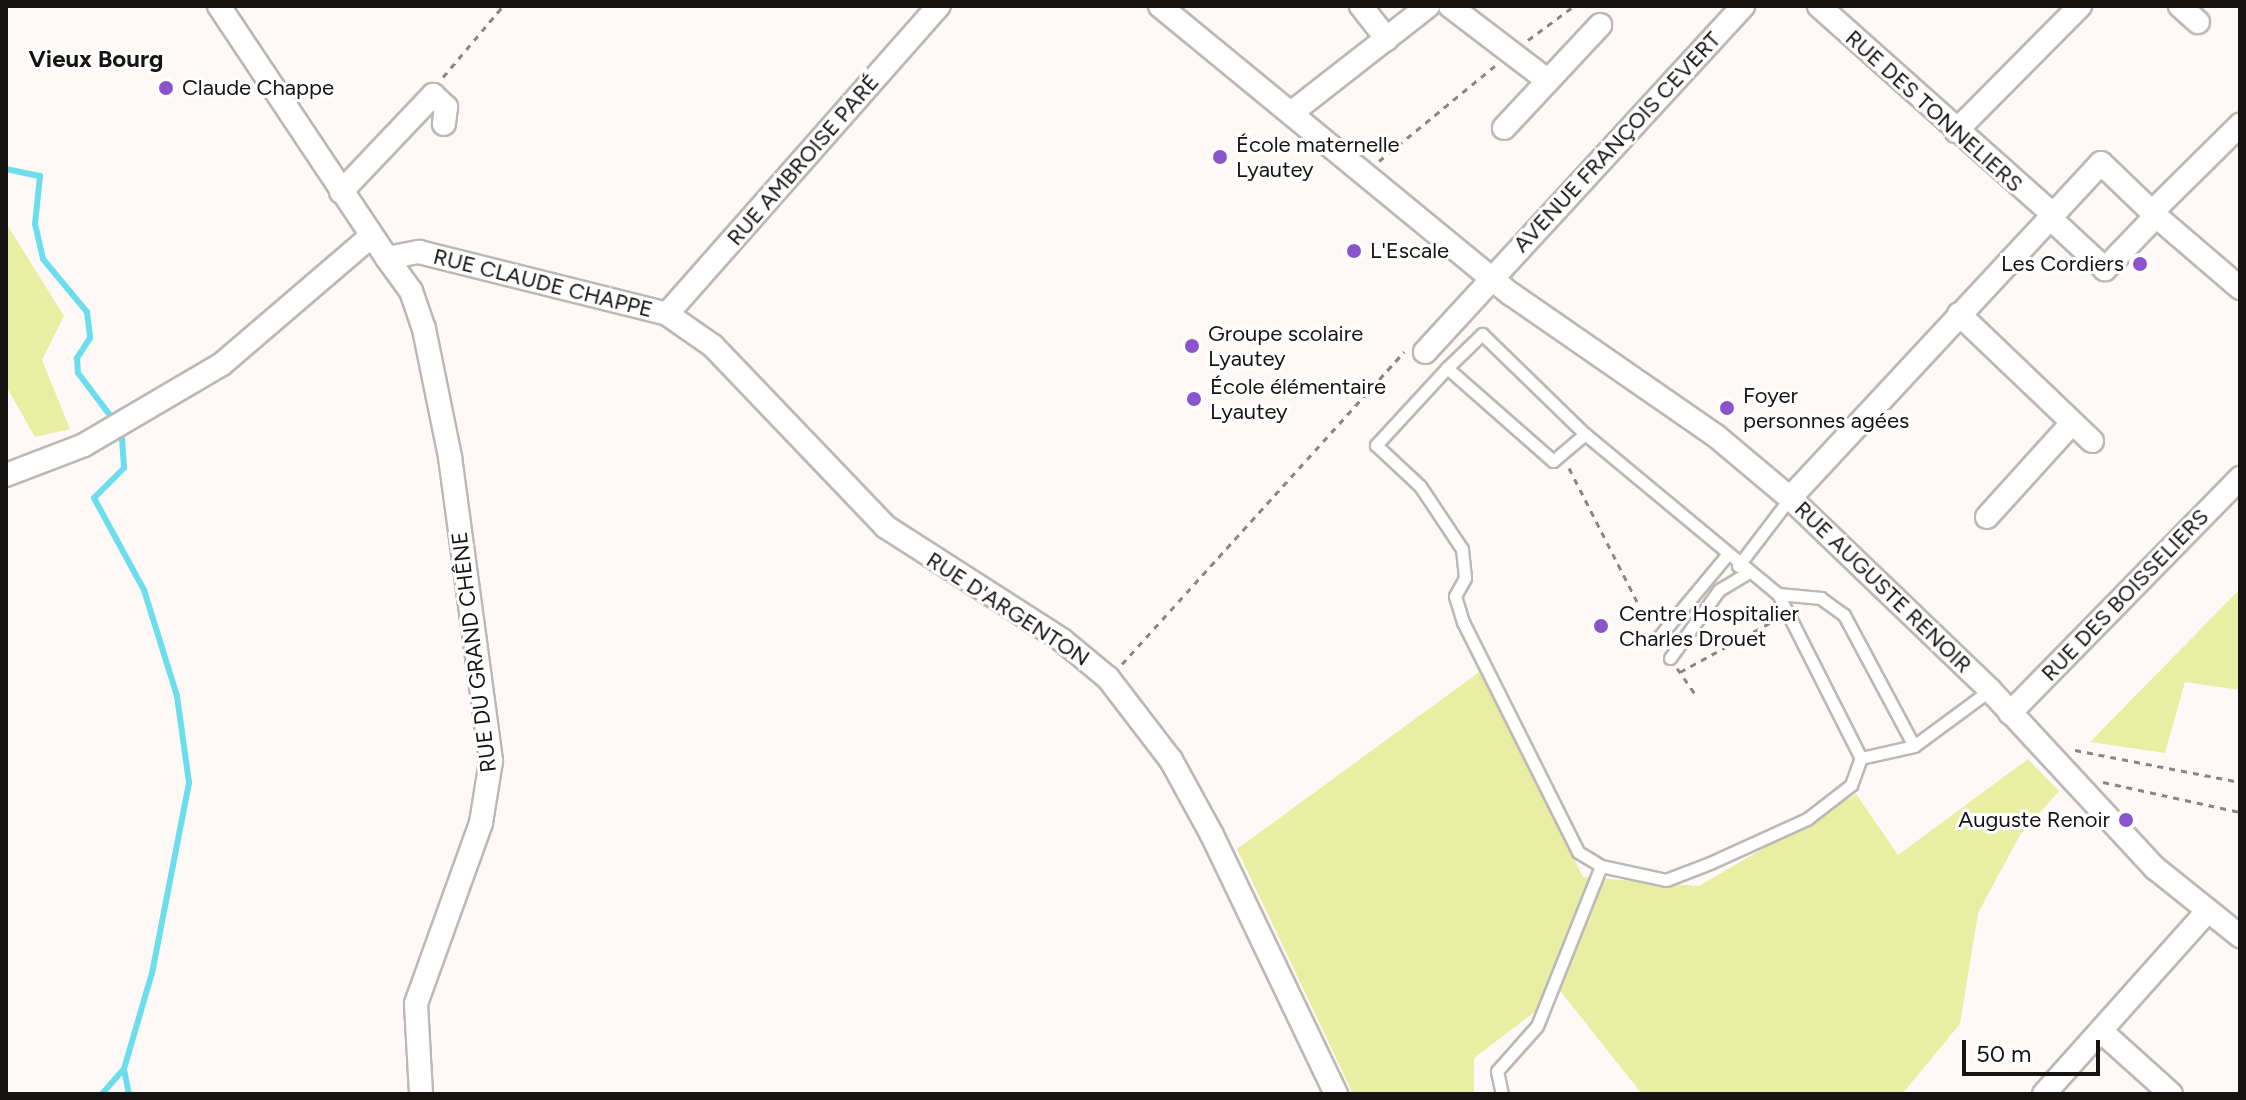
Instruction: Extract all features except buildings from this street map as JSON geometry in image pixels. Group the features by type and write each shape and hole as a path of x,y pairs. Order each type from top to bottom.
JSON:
{"street":[{"path":"220,6 369,238 387,258"},
{"name":"RUE AMBROISE PARÉ","path":"667,314 939,6"},
{"name":"RUE AUGUSTE RENOIR","path":"1160,6 1295,110 1492,278 1716,436 1790,498 1990,690 2207,912 2240,936"},
{"path":"1361,6 1387,39"},
{"path":"1295,110 1428,6"},
{"path":"1450,6 1547,80"},
{"name":"RUE DES TONNELIERS","path":"1819,6 2051,216 2105,269 2155,212"},
{"path":"1956,131 2080,6"},
{"path":"2180,6 2198,22"},
{"name":"AVENUE FRANÇOIS CEVERT","path":"1425,352 1735,9"},
{"path":"1504,128 1600,25"},
{"path":"341,192 433,95 446,107 444,124"},
{"path":"2155,212 2240,125"},
{"path":"1790,498 2101,163 2240,288"},
{"path":"6,475 84,445 222,364 369,238"},
{"name":"RUE CLAUDE CHAPPE","path":"387,258 419,252 667,314"},
{"name":"RUE DU GRAND CHÊNE","path":"387,258 411,291 427,343 491,761 481,823 416,1004 421,1094"},
{"name":"RUE D'ARGENTON","path":"667,314 713,346 886,527 1108,678 1171,760 1212,835 1336,1094"},
{"path":"1959,314 2092,441"},
{"path":"1987,517 2072,423"},
{"name":"RUE DES BOISSELIERS","path":"2010,713 2240,478"},
{"path":"2044,1094 2207,912"},
{"path":"2101,1031 2171,1094"}],"lane":[{"path":"1482,334 1585,434 1742,570 1778,594 1861,758 1851,785 1807,819 1666,880 1601,866 1578,852 1463,622 1455,596 1465,578 1462,549 1420,486 1376,445 1447,368 1482,334"},
{"path":"1447,368 1553,461 1585,434"},
{"path":"1670,658 1719,590 1742,570 1790,498"},
{"path":"1658,638 1726,556"},
{"path":"1778,594 1821,598 1844,615 1914,746"},
{"path":"1861,758 1914,746 1990,690"},
{"path":"1502,1094 1497,1071 1537,1026 1601,866"}],"path":[{"path":"433,95 503,6"},
{"path":"1366,171 1574,6"},
{"path":"1108,678 1413,341 1425,352"},
{"path":"1562,454 1658,638"},
{"path":"1680,672 1790,613"},
{"path":"1670,658 1696,695"},
{"path":"2038,742 2240,782"},
{"path":"2097,780 2240,812"}],"green space":[{"path":"6,223 64,316 42,360 70,429 35,437 6,386"},
{"path":"2240,589 2240,690 2185,682 2165,753 2090,742"},
{"path":"1482,670 1583,877 1699,886 1856,794 1898,855 2028,759 2059,791 2020,835 1978,913 1960,1024 1902,1094 1642,1094 1561,992 1474,1058 1474,1094 1353,1094 1237,849"}],"waterway":[{"path":"6,169 40,176 35,224 43,259 87,312 90,338 77,358 78,373 112,418"},
{"path":"122,438 124,468 94,498 144,590 177,696 189,783 152,973 124,1069 129,1094"},
{"path":"102,1094 124,1069"}],"place":[{"name":"Claude Chappe","path":"166,88"},
{"name":"École maternelle Lyautey","path":"1220,157"},
{"name":"L'Escale","path":"1354,251"},
{"name":"Les Cordiers","path":"2140,264"},
{"name":"Groupe scolaire Lyautey","path":"1192,346"},
{"name":"École élémentaire Lyautey","path":"1194,399"},
{"name":"Foyer personnes agées","path":"1727,408"},
{"name":"Centre Hospitalier Charles Drouet","path":"1601,626"},
{"name":"Auguste Renoir","path":"2126,820"}],"district":[{"name":"Vieux Bourg","path":"96,59"}]}
